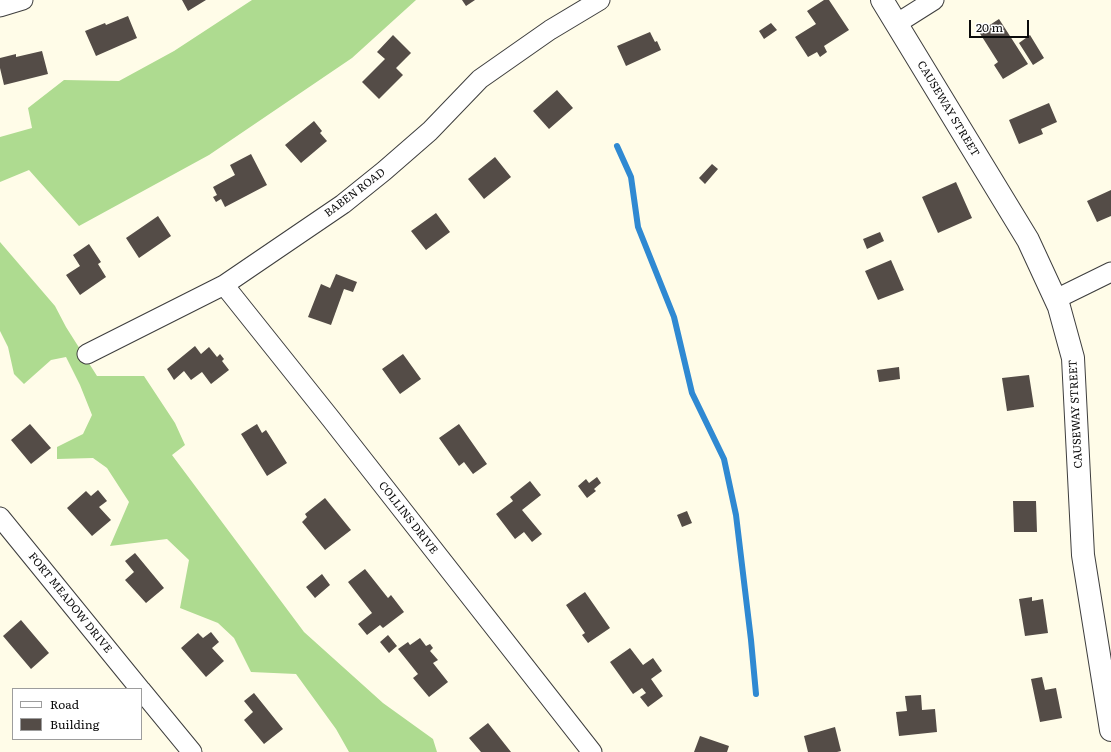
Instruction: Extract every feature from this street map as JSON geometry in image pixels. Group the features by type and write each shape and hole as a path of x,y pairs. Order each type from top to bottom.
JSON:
{"street":[{"path":"0,7 23,0"},
{"name":"BABEN ROAD","path":"87,354 224,285 343,204 430,132 480,79 550,30 600,0"},
{"name":"CAUSEWAY STREET","path":"882,0 1028,240 1059,307 1073,358 1083,555 1111,730"},
{"path":"896,24 934,0"},
{"path":"1056,299 1111,272"},
{"name":"COLLINS DRIVE","path":"224,285 592,752"},
{"name":"FORT MEADOW DRIVE","path":"0,516 140,688"},
{"name":"FORT MEADOW DRIVE","path":"142,690 192,752"}],"green space":[{"path":"252,0 416,0 352,58 209,155 79,226 29,170 0,182 0,137 32,128 28,108 64,80 119,81 174,51"},
{"path":"0,242 55,306 66,327 97,376 144,376 175,423 185,445 172,455 304,632 383,703 433,739 437,752 349,752 336,729 296,674 251,672 234,638 218,623 180,608 189,560 167,539 110,546 129,502 107,468 93,458 57,459 57,447 83,434 92,415 80,385 66,357 51,360 24,384 14,374 8,347 0,331"}],"building":[{"path":"182,0 206,0 188,11"},
{"path":"462,0 475,0 466,6"},
{"path":"824,0 829,0 849,30 824,46 827,52 820,57 817,52 808,57 795,37 816,24 807,11"},
{"path":"128,16 137,38 96,56 85,31 105,23 106,25"},
{"path":"999,19 1028,64 1003,79 994,65 998,62 979,32"},
{"path":"771,23 777,30 764,39 759,31"},
{"path":"650,32 655,42 657,41 661,50 626,66 617,46"},
{"path":"393,35 411,53 396,68 403,75 379,99 362,82 385,59 377,52"},
{"path":"1030,35 1044,58 1033,65 1019,43"},
{"path":"42,51 48,74 4,85 0,68 0,58 16,54 16,57"},
{"path":"557,90 573,108 549,129 533,111"},
{"path":"1049,103 1057,122 1041,129 1043,134 1019,144 1009,120"},
{"path":"314,121 322,131 320,133 327,141 301,163 285,145"},
{"path":"251,154 267,185 225,207 221,199 216,202 213,197 217,195 213,187 235,175 230,165"},
{"path":"495,157 511,177 484,199 468,179"},
{"path":"712,164 718,169 705,184 699,178"},
{"path":"956,182 972,218 938,233 922,197"},
{"path":"1111,190 1111,216 1097,222 1087,201"},
{"path":"436,213 450,232 426,250 411,231"},
{"path":"158,216 171,236 139,258 126,238"},
{"path":"880,232 884,241 867,249 863,239"},
{"path":"89,244 101,262 98,264 106,277 80,295 66,275 80,266 73,255"},
{"path":"891,260 904,290 878,300 865,271"},
{"path":"336,274 357,282 353,292 344,289 331,325 308,317 321,284 330,288"},
{"path":"195,346 201,354 209,347 217,357 220,354 224,359 222,361 229,370 211,384 202,372 191,380 184,371 174,380 167,369"},
{"path":"403,354 421,379 400,394 382,369"},
{"path":"899,367 900,379 879,382 877,370"},
{"path":"1029,375 1034,407 1007,411 1002,378"},
{"path":"30,424 51,448 31,464 11,440"},
{"path":"257,424 262,433 266,430 287,463 267,476 241,434"},
{"path":"459,424 487,464 473,474 464,462 459,466 439,438"},
{"path":"597,477 601,483 594,489 596,491 587,498 578,486 586,479 589,483"},
{"path":"530,481 541,495 522,510 542,534 532,542 524,532 515,539 496,514 513,501 510,497"},
{"path":"98,490 107,501 99,507 111,520 92,536 67,508 86,491 91,496"},
{"path":"325,498 351,530 325,550 302,522 307,517 305,514"},
{"path":"1013,501 1036,501 1037,532 1014,532"},
{"path":"687,511 692,523 682,527 677,515"},
{"path":"135,553 164,588 146,603 125,580 134,572 125,561"},
{"path":"365,569 388,598 391,595 404,612 383,628 380,625 367,635 358,624 372,613 348,582"},
{"path":"322,574 330,585 315,598 306,587"},
{"path":"585,592 610,628 588,643 582,635 585,633 566,605"},
{"path":"1032,597 1032,601 1043,599 1048,633 1025,636 1019,599"},
{"path":"21,620 49,653 31,669 3,636"},
{"path":"211,632 219,642 212,648 224,661 206,677 181,648 198,633 203,638"},
{"path":"388,635 397,646 389,653 380,642"},
{"path":"420,638 426,646 430,644 433,648 430,651 438,660 433,663 448,682 429,697 413,678 418,674 398,649 408,642 410,645"},
{"path":"630,648 643,665 653,658 662,671 651,679 663,696 648,707 640,697 646,693 642,688 633,694 610,662"},
{"path":"1042,677 1045,690 1056,688 1062,718 1040,722 1031,679"},
{"path":"254,693 283,729 264,744 244,720 253,712 244,701"},
{"path":"921,695 922,710 935,709 937,732 899,736 896,712 907,711 905,696"},
{"path":"488,723 511,752 481,752 469,738"},
{"path":"835,727 841,751 808,752 804,736"},
{"path":"700,736 729,746 727,752 694,752"}],"waterway":[{"path":"617,146 631,177 638,227 674,317 692,393 724,459 736,515 756,694"}]}
